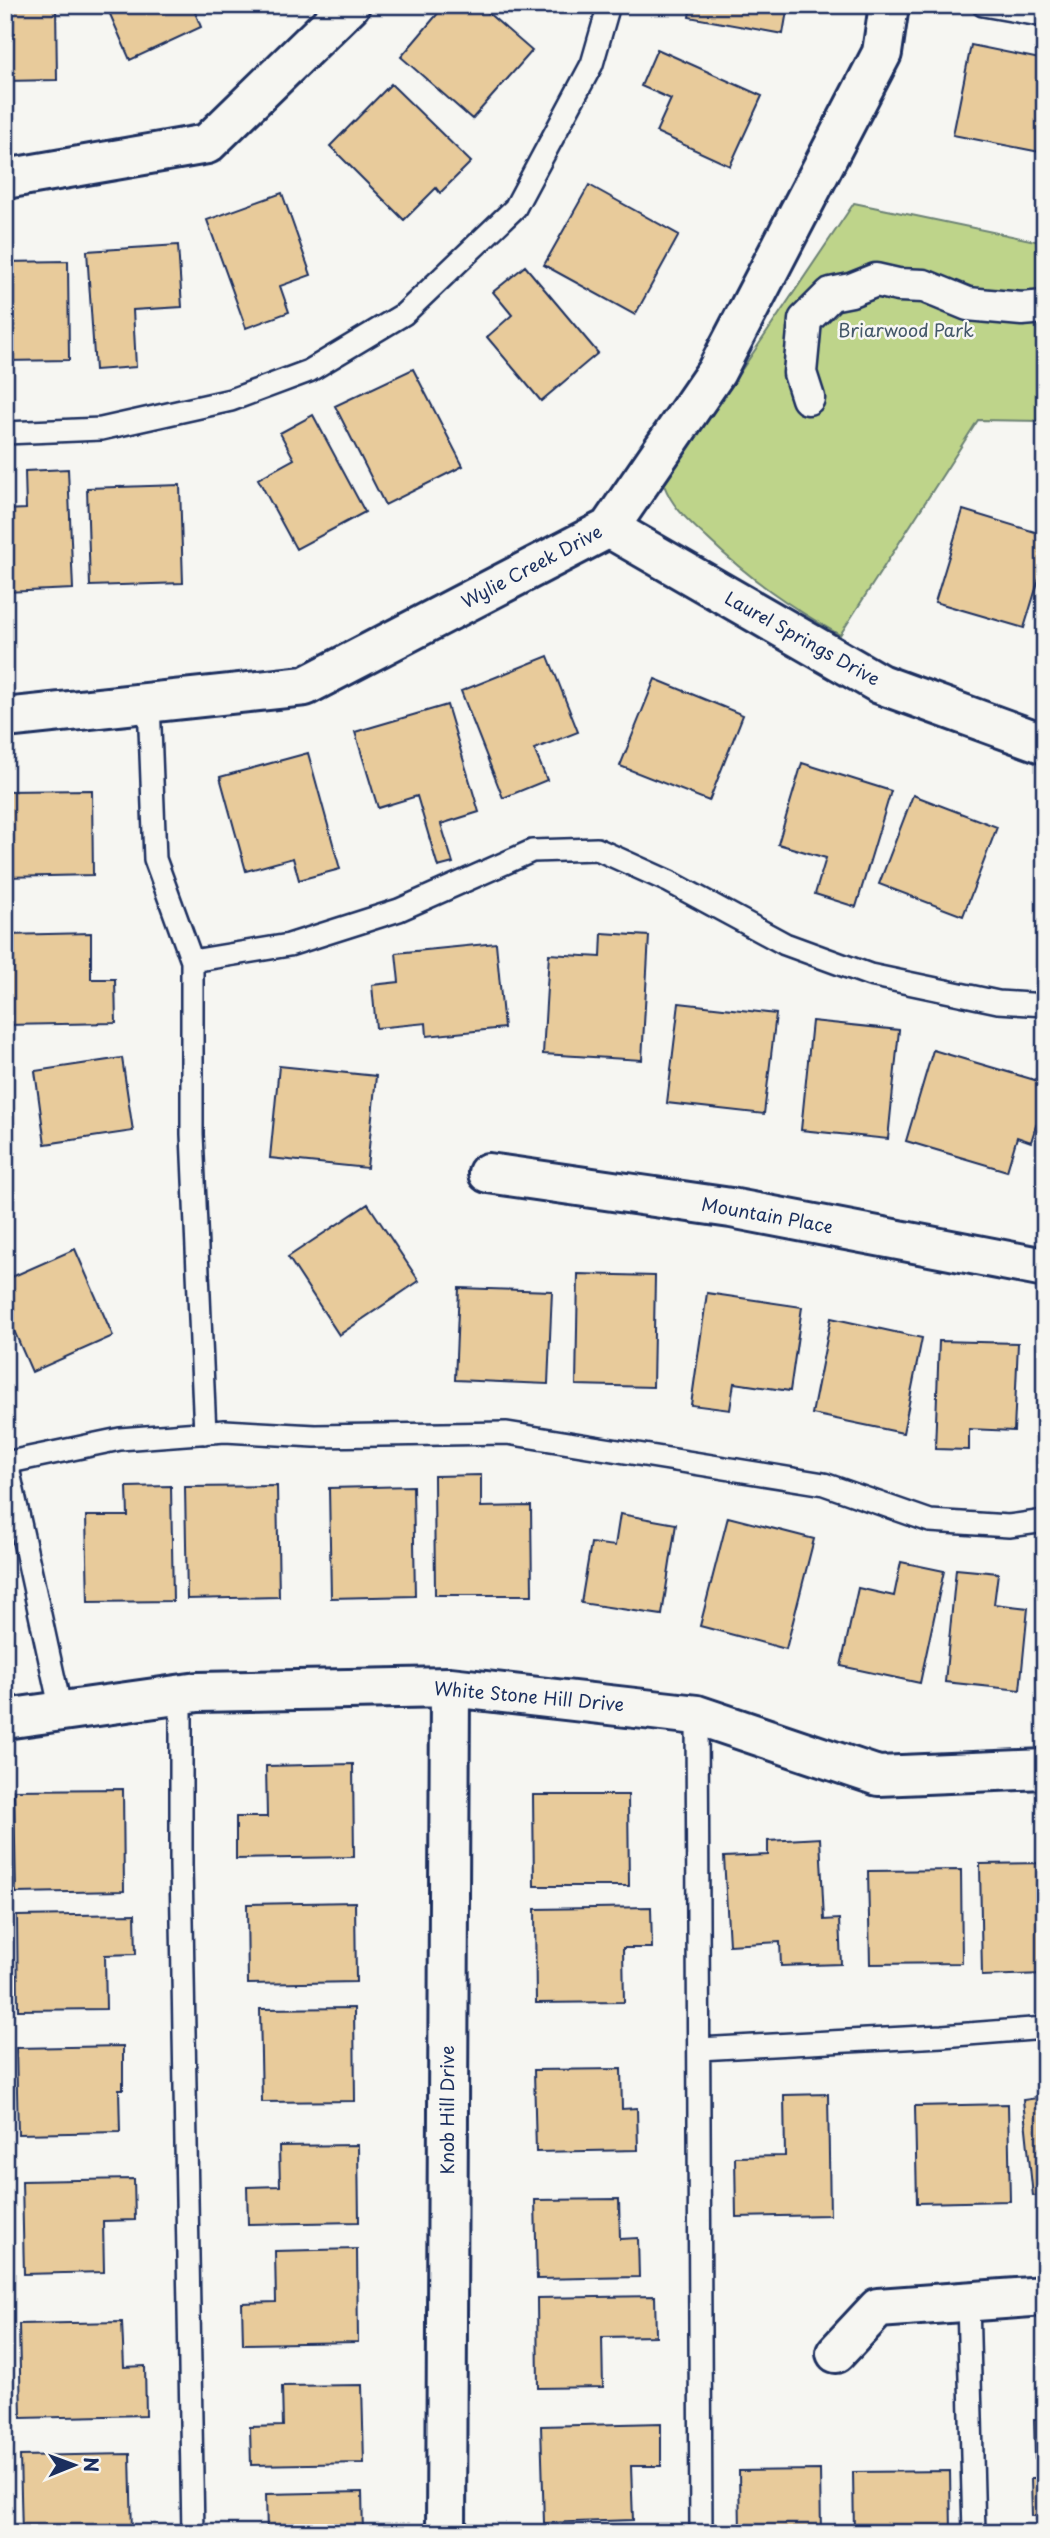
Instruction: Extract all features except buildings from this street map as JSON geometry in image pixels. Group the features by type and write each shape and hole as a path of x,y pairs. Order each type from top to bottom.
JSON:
{"street":[{"path":"5,179 206,144 350,5"},
{"name":"Wylie Creek Drive","path":"5,718 305,686 609,528 716,372 882,53 888,5"},
{"path":"808,398 800,373 805,320 831,294 851,290 876,280 924,286 968,304 1022,309 1045,307"},
{"name":"Laurel Springs Drive","path":"609,528 880,684 1045,744"},
{"name":"Mountain Place","path":"488,1174 731,1208 1045,1268"},
{"name":"White Stone Hill Drive","path":"5,1718 198,1692 450,1687 697,1714 878,1776 1045,1769"},
{"name":"Knob Hill Drive","path":"446,2533 450,1687"},
{"path":"836,2353 878,2308 1045,2296"}],"lane":[{"path":"5,433 101,429 231,400 309,371 404,314 515,208 592,64 609,5"},
{"path":"983,5 1045,16"},
{"path":"149,702 155,859 192,961 192,1134 205,1433"},
{"path":"192,961 289,945 399,910 532,851 597,849 670,883 785,944 870,975 998,1002 1045,1005"},
{"path":"61,1711 6,1463 120,1440 225,1431 315,1436 507,1433 824,1484 930,1521 1009,1526 1045,1521"},
{"path":"181,1694 193,2533"},
{"path":"697,1714 701,2533"},
{"path":"699,2049 1045,2028"},
{"path":"968,2301 974,2533"}],"green space":[{"name":"Briarwood Park","path":"854,203 1045,243 1045,421 978,420 840,635 787,603 739,567 683,515 664,485"}]}
